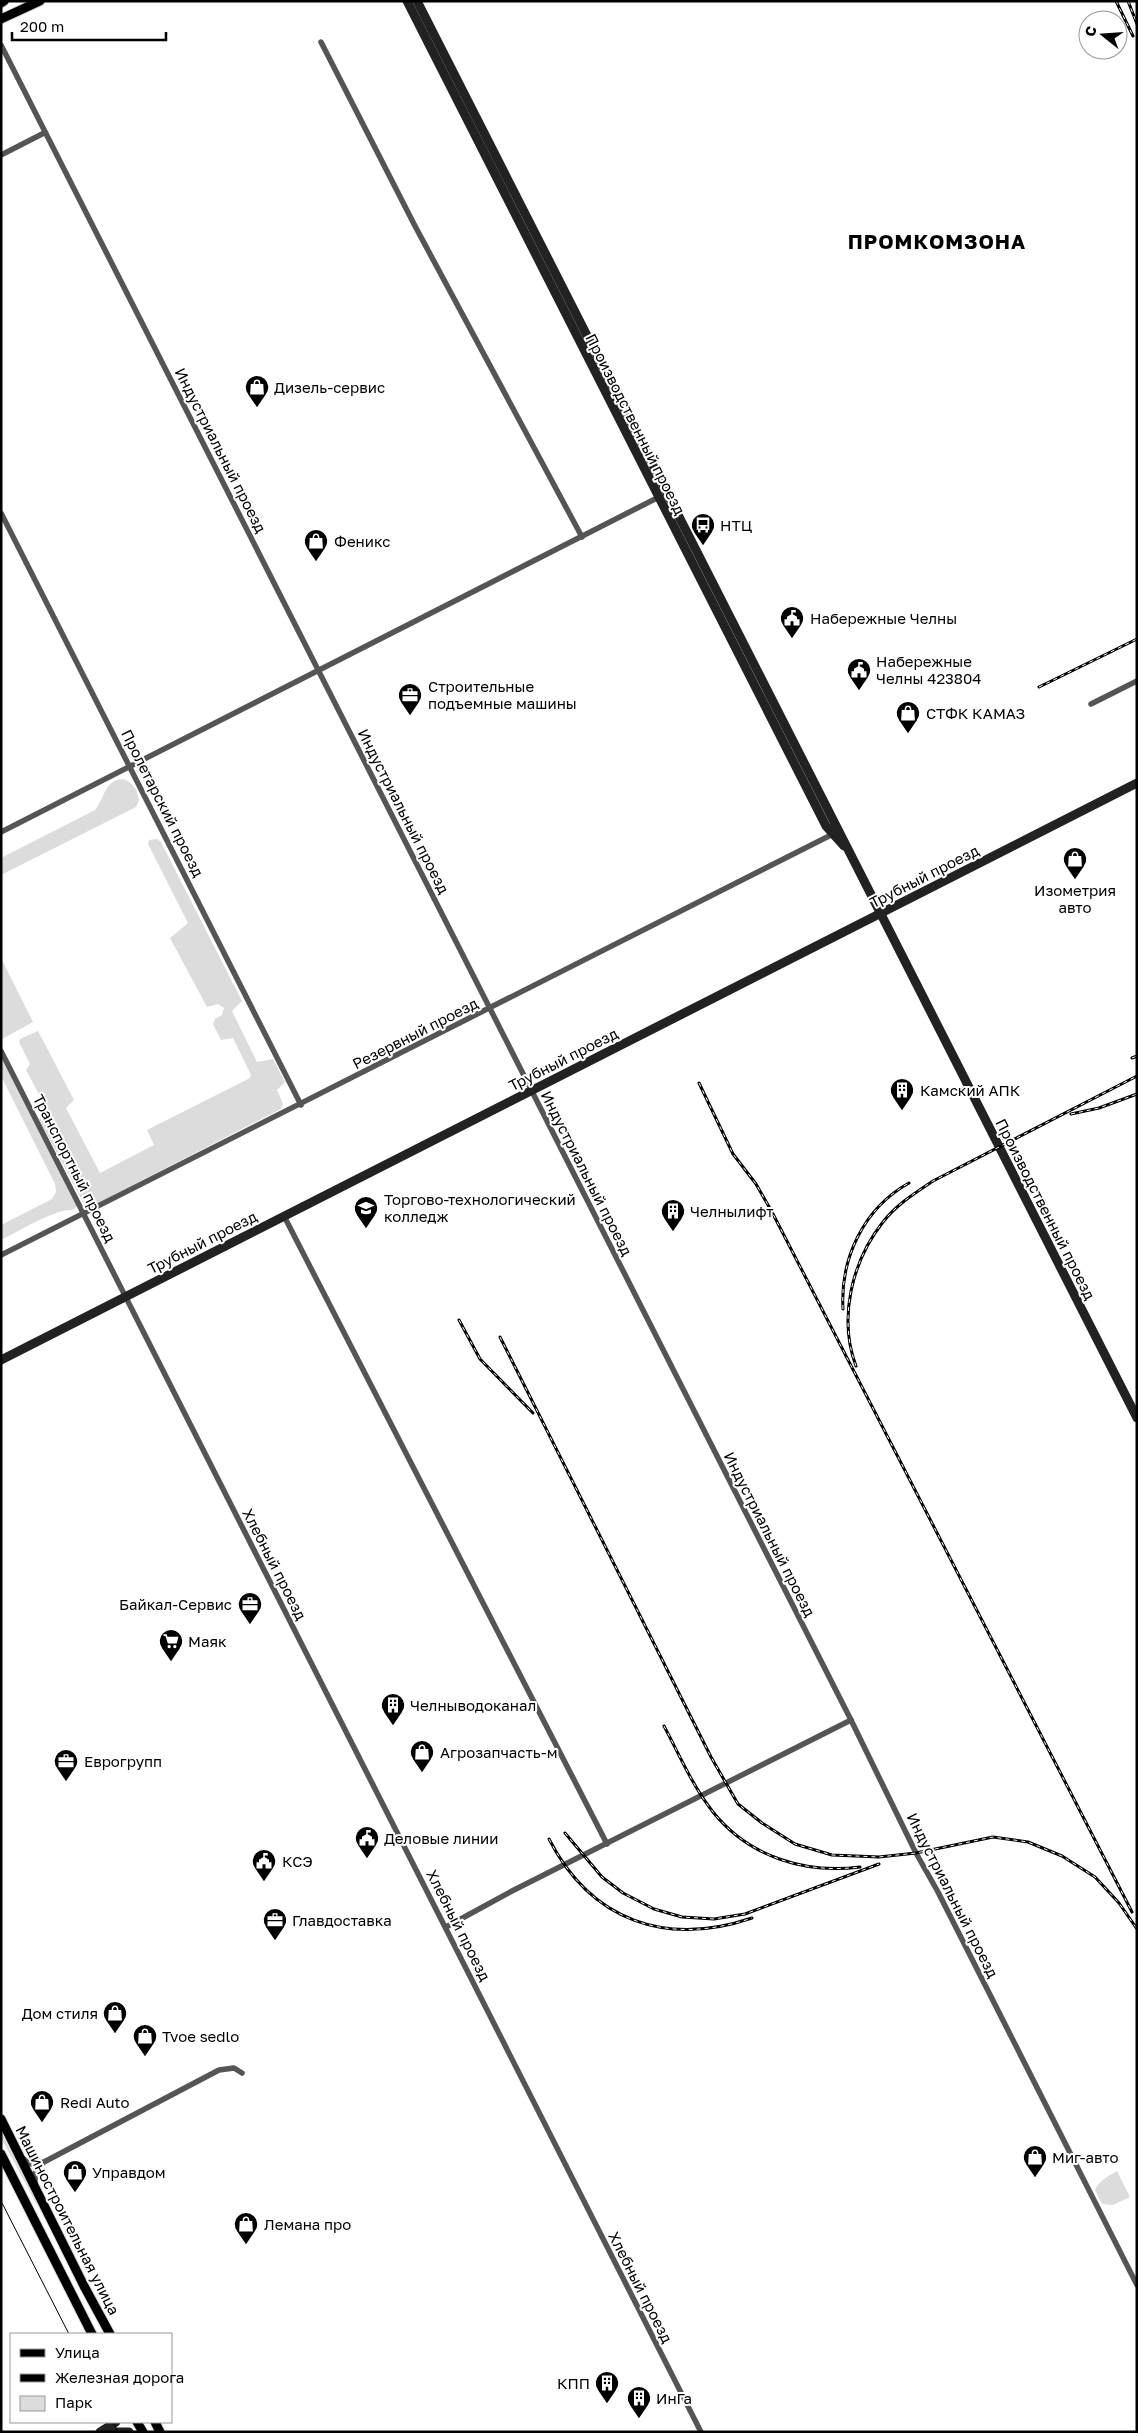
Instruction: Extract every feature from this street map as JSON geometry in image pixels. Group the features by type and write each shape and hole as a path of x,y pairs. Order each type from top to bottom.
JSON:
{"main road":[{"path":"1,20 40,1"},
{"name":"Машиностроительная улица","path":"1,2119 109,2333"},
{"name":"Машиностроительная улица","path":"1,2154 91,2333"},
{"path":"47,2243 57,2253 62,2253 64,2249 60,2235"},
{"path":"72,2296 70,2285 73,2281 84,2286"}],"street":[{"name":"Производственный проезд","path":"407,1 458,92 667,494 783,720 836,833 850,853 1137,1418"},
{"name":"Производственный проезд","path":"417,1 458,92 658,498 826,826 836,833"},
{"path":"321,42 414,226 582,537"},
{"name":"Индустриальный проезд","path":"1,45 916,1853 942,1900 1137,2285"},
{"path":"1,155 44,133"},
{"path":"1,832 667,494"},
{"name":"Пролетарский проезд","path":"1,513 301,1105"},
{"path":"1091,704 1137,680"},
{"path":"774,725 783,720"},
{"name":"Трубный проезд","path":"1,1360 1137,783"},
{"name":"Резервный проезд","path":"1,1256 836,833"},
{"name":"Транспортный проезд","path":"1,1051 126,1296"},
{"path":"284,1216 606,1844"},
{"name":"Хлебный проезд","path":"126,1296 701,2432"},
{"path":"446,1927 850,1720"},
{"path":"20,2156 31,2164 44,2162 219,2070 234,2068 242,2073"},
{"path":"35,2188 35,2173 44,2162"},
{"path":"100,2432 114,2428 130,2432"}],"green space":[{"path":"122,779 132,784 136,790 139,801 136,807 1,875 1,858 95,810 108,787 116,780"},
{"path":"157,839 161,842 242,1001 232,1011 257,1062 273,1059 285,1082 277,1090 283,1104 281,1109 92,1206 85,1206 39,1119 48,1111 26,1070 30,1064 19,1042 20,1039 38,1031 74,1100 66,1108 100,1173 154,1145 147,1130 250,1078 251,1075 233,1038 221,1040 213,1024 215,1019 222,1015 224,1008 218,1004 207,1007 170,938 188,923 148,844 149,840"},
{"path":"1,958 33,1022 2,1039 1,1039"},
{"path":"1,1054 77,1207 72,1210 56,1213 26,1226 1,1240 1,1225 52,1199 56,1192 55,1184 1,1076"},
{"path":"1,2132 61,2249 1,2138"},
{"path":"1117,2171 1130,2197 1113,2205 1102,2204 1095,2190 1102,2181"}],"tram line":[{"path":"1,2201 68,2333"},
{"path":"114,2423 118,2432"}],"railway":[{"path":"1116,1 1133,36"},
{"path":"1128,1 1137,24"},
{"path":"1039,687 1137,639"},
{"path":"1132,1058 1137,1056"},
{"path":"856,1366 848,1329 851,1291 863,1254 872,1237 888,1216 906,1200 933,1181 1137,1076"},
{"path":"699,1083 733,1154 756,1184 772,1212 1132,1912"},
{"path":"1071,1114 1099,1108 1137,1094"},
{"path":"843,1309 846,1271 858,1236 879,1206 909,1183"},
{"path":"459,1320 480,1359 533,1413"},
{"path":"500,1337 711,1757 738,1804 762,1823 795,1844 832,1855 879,1857 916,1853 993,1837 1028,1842 1062,1856 1095,1877 1119,1903 1137,1929"},
{"path":"664,1726 706,1802 727,1828 743,1841 779,1859 799,1865 819,1868 860,1867"},
{"path":"565,1833 602,1877 623,1893 654,1909 682,1917 714,1919 745,1914 879,1864"},
{"path":"549,1839 566,1867 586,1890 609,1908 634,1920 661,1927 690,1929 720,1926 752,1918"}],"place":[{"name":"Дизель-сервис","path":"257,408"},
{"name":"НТЦ","path":"703,546"},
{"name":"Феникс","path":"316,562"},
{"name":"Набережные Челны","path":"792,639"},
{"name":"Набережные Челны 423804","path":"859,691"},
{"name":"Строительные подъемные машины","path":"410,716"},
{"name":"СТФК КАМАЗ","path":"908,734"},
{"name":"Изометрия авто","path":"1075,880"},
{"name":"Камский АПК","path":"902,1111"},
{"name":"Торгово-технологический колледж","path":"366,1229"},
{"name":"Челнылифт","path":"673,1232"},
{"name":"Байкал-Сервис","path":"250,1625"},
{"name":"Маяк","path":"171,1662"},
{"name":"Челныводоканал","path":"393,1726"},
{"name":"Агрозапчасть-м","path":"422,1773"},
{"name":"Еврогрупп","path":"66,1782"},
{"name":"Деловые линии","path":"367,1859"},
{"name":"КСЭ","path":"264,1882"},
{"name":"Главдоставка","path":"275,1941"},
{"name":"Дом стиля","path":"115,2034"},
{"name":"Tvoe sedlo","path":"145,2057"},
{"name":"Redi Auto","path":"42,2123"},
{"name":"Миг-авто","path":"1035,2178"},
{"name":"Управдом","path":"75,2193"},
{"name":"Лемана про","path":"246,2245"},
{"name":"КПП","path":"607,2404"},
{"name":"ИнГа","path":"639,2419"}],"district":[{"name":"ПРОМКОМЗОНА","path":"937,241"}]}
